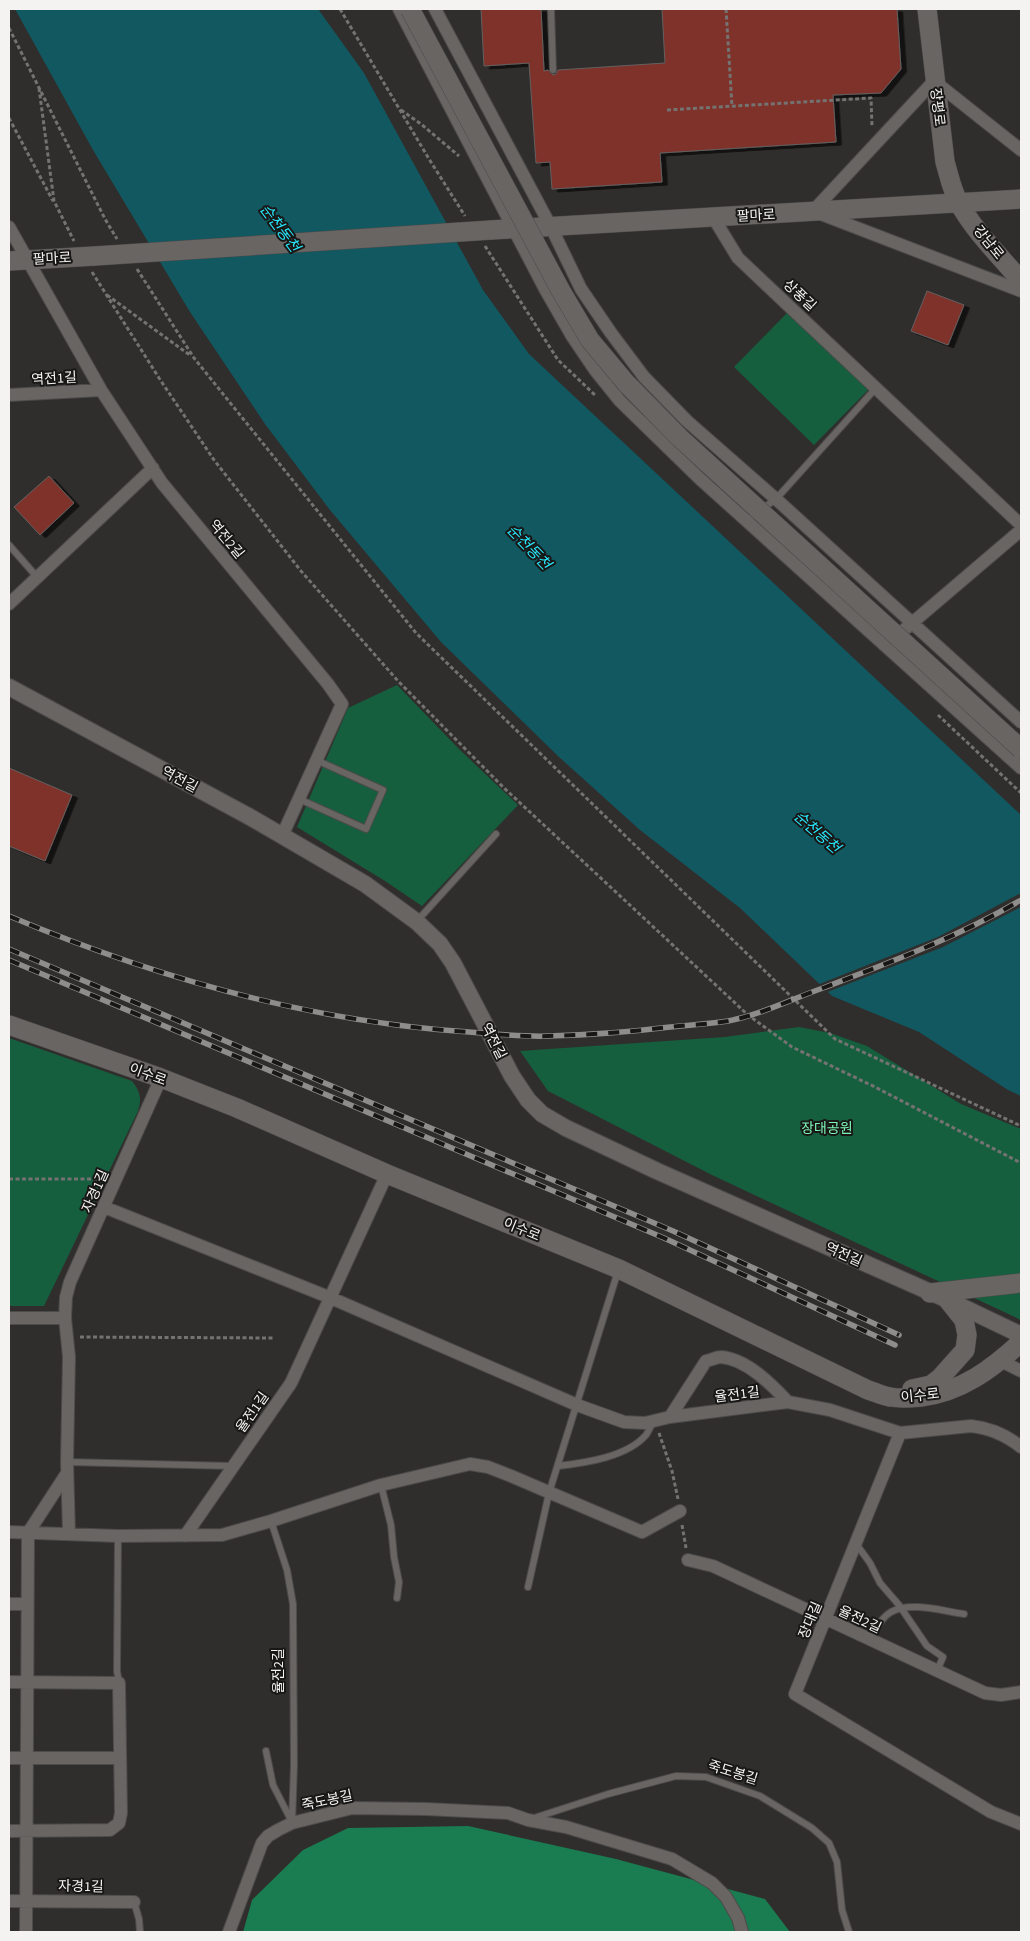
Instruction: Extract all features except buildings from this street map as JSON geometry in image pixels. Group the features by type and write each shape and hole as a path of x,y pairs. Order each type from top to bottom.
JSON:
{"main road":[{"path":"410,9 561,292 590,340 626,383 680,438 1021,748"},
{"path":"421,9 541,236 594,329 632,379 685,433 1021,738"},
{"name":"장평로","path":"927,9 945,162 959,202"},
{"name":"팔마로","path":"18,260 1021,199"},
{"name":"강남로","path":"959,202 984,237 1021,281"},
{"name":"이수로","path":"9,1025 161,1078 237,1108 387,1174 619,1269 868,1390 890,1397 906,1399 951,1391 964,1385 1001,1361 1021,1342"},
{"path":"930,1292 1021,1284"},
{"path":"868,1390 900,1391 930,1385 940,1378 965,1350 967,1335 964,1320 948,1300"}],"street":[{"path":"399,9 513,229 572,336 595,370 620,401 699,478 1021,768"},
{"path":"435,9 551,227 581,289 644,377 687,421 776,499 1021,722"},
{"path":"1021,150 934,81 813,211 1021,291"},
{"name":"상풍길","path":"713,217 738,258 1021,525"},
{"name":"역전2길","path":"9,227 18,260 162,483 328,684 342,704 282,836"},
{"name":"역전1길","path":"9,395 101,390"},
{"path":"9,604 152,468"},
{"path":"886,646 1021,530"},
{"name":"역전길","path":"9,687 282,836 365,884 417,922 440,944 453,963 512,1076 528,1100 542,1114 566,1128 657,1171 948,1300 1021,1335"},
{"name":"자경1길","path":"68,1533 69,1357 65,1318 66,1297 70,1282 161,1078"},
{"path":"331,1298 387,1174"},
{"name":"율전1길","path":"104,1207 331,1298 577,1405 624,1422 636,1424 670,1417 788,1402 830,1410 900,1433"},
{"name":"율전1길","path":"185,1536 291,1383 331,1298"},
{"path":"9,1318 65,1318"},
{"path":"670,1417 706,1361 721,1357 756,1371 788,1402"},
{"path":"1001,1361 1021,1371"},
{"path":"900,1433 971,1426 995,1430 1021,1447"},
{"name":"장대길","path":"900,1433 795,1694 991,1812 1021,1824"},
{"path":"9,1532 118,1536 222,1535 271,1522 381,1485 470,1464 488,1467 642,1532 680,1511"},
{"path":"26,1932 28,1533 67,1468"},
{"name":"율전2길","path":"688,1560 713,1566 986,1693 1001,1695 1021,1692"},
{"path":"9,1604 27,1604"},
{"path":"9,1682 119,1683 121,1813 119,1823 110,1830 9,1830"},
{"path":"9,1758 119,1758"},
{"name":"죽도봉길","path":"229,1932 262,1843 268,1836 292,1824 352,1808 508,1813 528,1820 566,1827 672,1859 705,1878 726,1897 738,1918 742,1932"},
{"name":"자경1길","path":"9,1901 134,1902"}],"lane":[{"path":"551,9 554,70"},
{"path":"747,520 776,499 876,388"},
{"path":"9,545 37,577"},
{"path":"299,799 366,829 384,790 316,760"},
{"path":"417,922 496,834"},
{"path":"528,1587 549,1493 619,1269"},
{"path":"558,1466 593,1461 627,1448 646,1435 654,1421"},
{"path":"67,1468 233,1466"},
{"path":"381,1485 391,1525 399,1582 397,1598"},
{"name":"율전2길","path":"271,1522 288,1570 293,1604 294,1765 292,1824"},
{"path":"118,1536 117,1670 119,1683"},
{"path":"856,1545 870,1563 880,1583 902,1609 927,1646 943,1657 937,1671"},
{"path":"870,1640 890,1613 902,1609 915,1607 964,1614"},
{"path":"266,1751 273,1785 292,1824"},
{"name":"죽도봉길","path":"528,1820 608,1794 676,1776 706,1778 760,1796 812,1828 829,1843 837,1862 842,1910 849,1932"},
{"path":"134,1902 139,1919 140,1932"}],"path":[{"path":"726,9 732,106"},
{"path":"9,28 105,219 120,244"},
{"path":"38,84 54,201"},
{"path":"667,110 871,98 872,129"},
{"path":"399,108 462,159"},
{"path":"9,118 54,201 89,256 105,293 214,460 301,571 398,681 503,787 748,1015 792,1048 875,1087 1021,1163"},
{"path":"136,268 194,358 416,633 836,1039 1021,1126"},
{"path":"105,293 194,358"},
{"path":"9,1179 116,1180"},
{"path":"67,1337 275,1338"},
{"path":"654,1421 672,1471 688,1560"}],"green space":[{"path":"789,311 869,389 814,445 734,367"},
{"path":"397,685 460,750 518,805 422,906 297,827 348,708"},
{"name":"장대공원","path":"799,1027 830,1033 867,1046 961,1104 1021,1129 1021,1320 712,1175 548,1091 520,1051 725,1037"},
{"path":"9,1038 132,1081 140,1095 138,1111 44,1306 9,1306"},
{"path":"468,1826 616,1859 765,1899 790,1932 243,1932 252,1900 303,1850 348,1828"}],"water":[{"name":"순천동천","path":"15,9 318,9 364,73 483,290 529,354 1021,815 1021,1096 1008,1090 919,1032 832,996 740,908 640,830 559,757 441,642 330,510 265,424 190,312 93,150"}],"pier":[{"path":"1021,893 1021,907 943,947 825,993 817,985 938,937"}],"railway":[{"path":"9,916 64,938 177,977 292,1007 410,1027 538,1036 625,1032 714,1023 752,1015 924,948 973,926 1021,900"},
{"path":"9,949 673,1231 899,1335"},
{"path":"9,960 664,1238 895,1345"}]}
